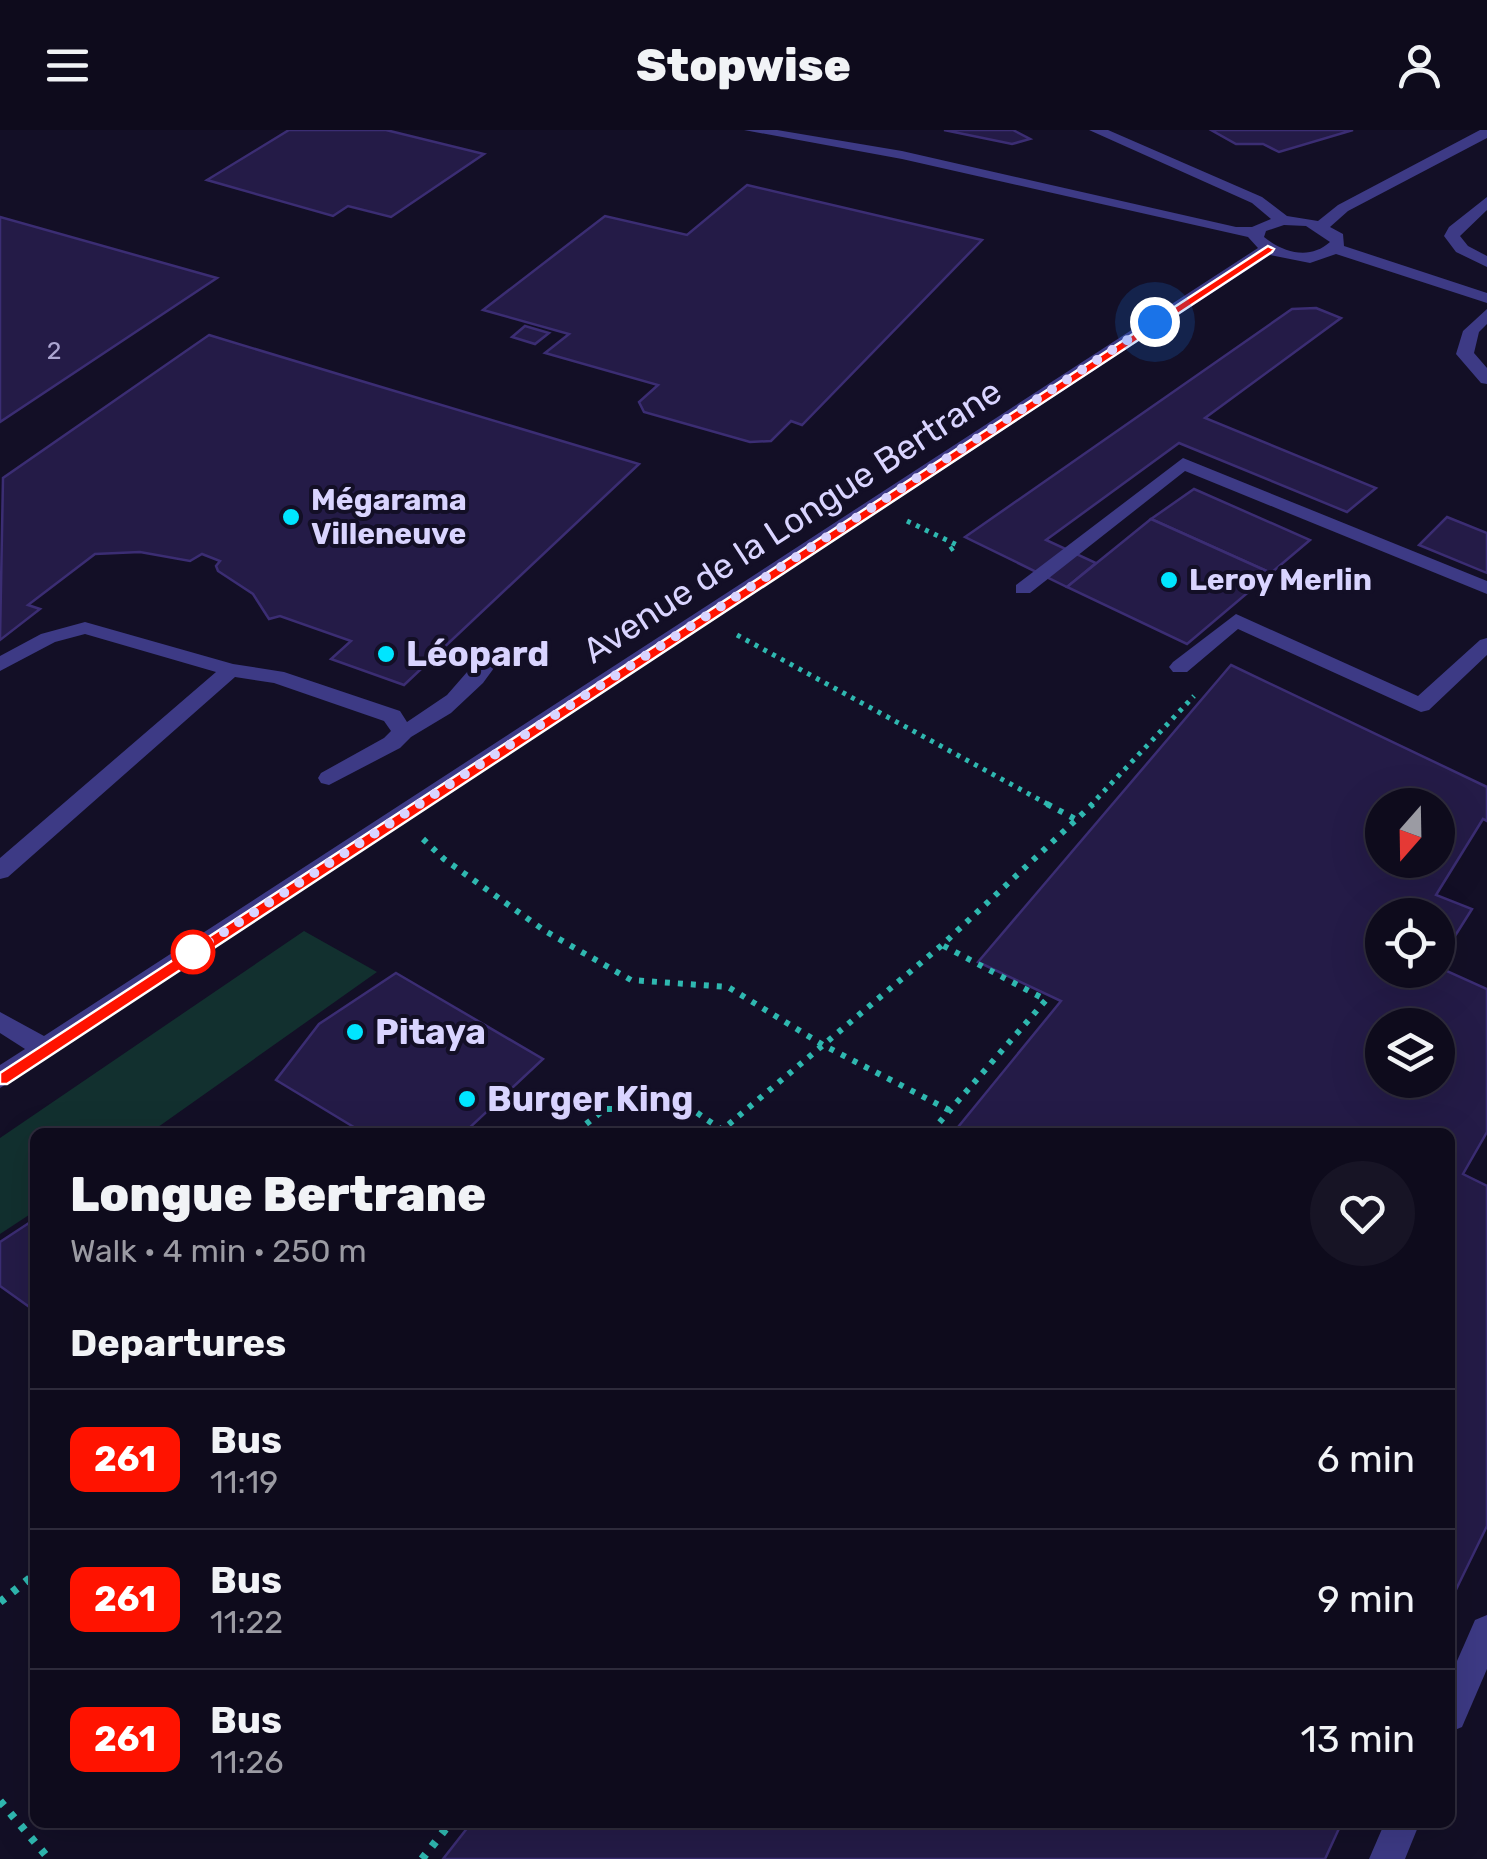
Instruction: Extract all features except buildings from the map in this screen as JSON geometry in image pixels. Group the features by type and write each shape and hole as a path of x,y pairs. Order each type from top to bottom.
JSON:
{"street":[{"path":"751,130 902,155 1236,232 1306,258 1336,249 1487,298"},
{"path":"1096,130 1258,200 1283,220 1322,226 1337,237 1336,249"},
{"path":"1322,226 1343,208 1487,132"},
{"path":"1487,202 1452,236 1462,249 1487,262"},
{"name":"Avenue de la Longue Bertrane","path":"0,1078 1262,241 1264,224 1283,220"},
{"path":"1487,314 1472,331 1465,354 1487,379"},
{"path":"1022,589 1044,576 1183,464 1487,588"},
{"path":"1180,667 1236,620 1421,705 1487,644"},
{"path":"0,665 48,638 85,628 231,670 277,676 392,716 403,732"},
{"path":"329,778 392,743 403,732 434,718 459,698 495,653"},
{"path":"0,871 231,670"},
{"path":"0,1021 44,1049"},
{"path":"1455,1704 1487,1631"},
{"path":"1387,1859 1400,1828"}],"path":[{"path":"901,518 957,545 947,552"},
{"path":"732,632 1078,820"},
{"path":"727,1128 942,945 1078,820 1208,680 1180,667"},
{"path":"423,839 444,859 546,931 631,980 728,986 823,1045 949,1110"},
{"path":"934,1128 1046,1000 942,945"},
{"path":"581,1128 605,1109 693,1110 720,1128"},
{"path":"0,1602 30,1578"},
{"path":"0,1801 49,1859"},
{"path":"422,1859 446,1828"}],"green space":[{"path":"304,931 377,972 157,1128 30,1128 30,1214 0,1234 0,1138"}],"bus line":[{"name":"261","path":"0,1078 1268,249"}],"place":[{"name":"Mégarama Villeneuve","path":"291,517"},
{"name":"Leroy Merlin","path":"1169,580"},
{"name":"Léopard","path":"386,654"},
{"name":"Pitaya","path":"355,1032"},
{"name":"Burger King","path":"467,1099"}],"route":[{"path":"193,952 186,957 1155,322"}]}
